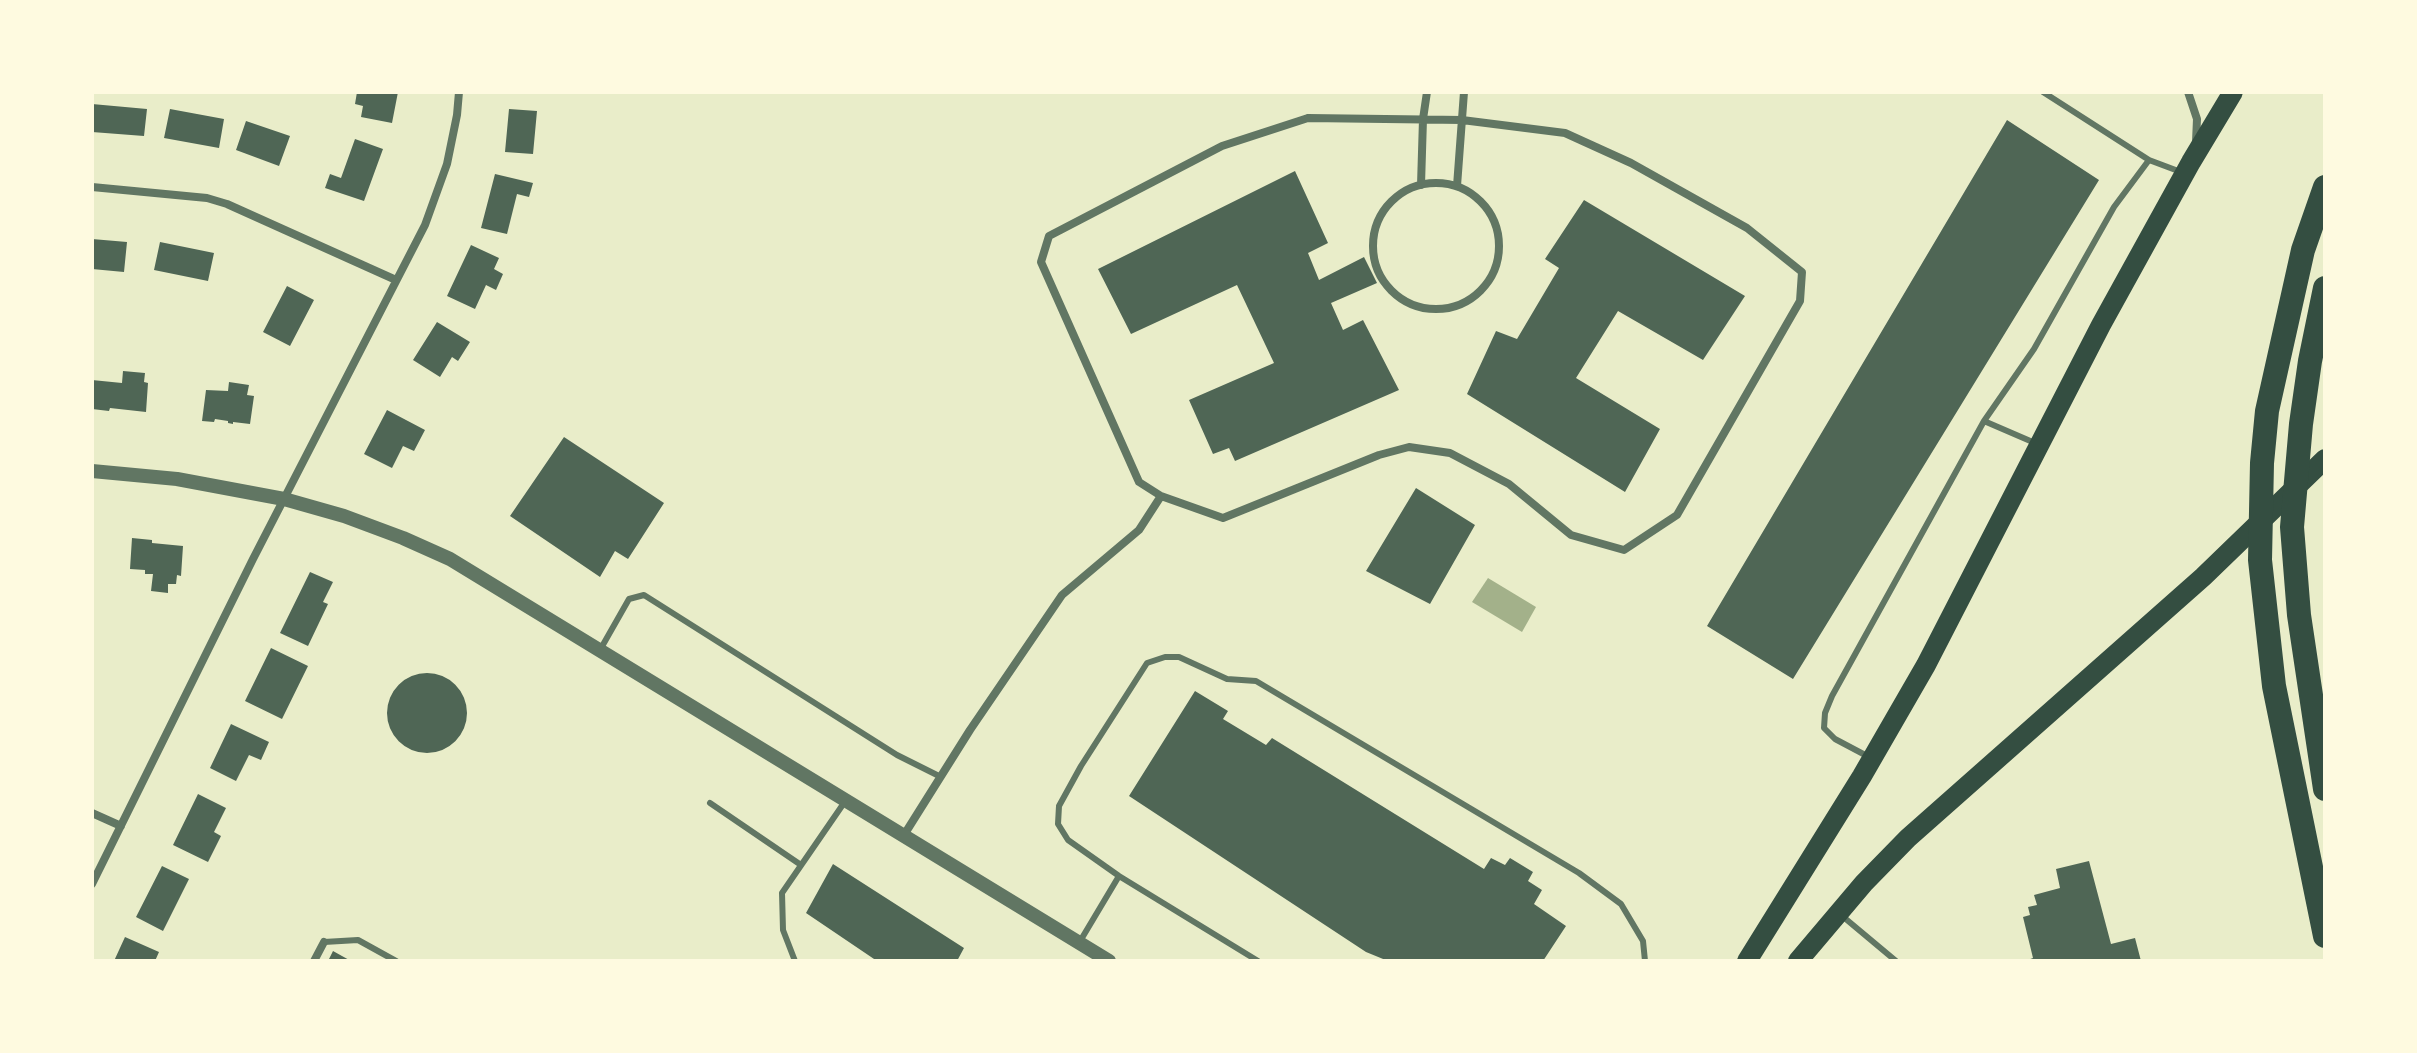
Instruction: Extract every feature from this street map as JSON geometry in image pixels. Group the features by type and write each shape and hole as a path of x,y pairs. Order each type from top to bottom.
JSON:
{"highway":[{"path":"2325,187 2303,250 2267,411 2262,463 2260,560 2269,653 2325,936"},
{"path":"2325,288 2301,424 2292,527 2299,615 2325,789"}],"main road":[{"path":"1747,961 1873,758 1926,665 2101,325 2187,168 2233,92"},
{"path":"1798,961 1838,912 1908,838 2203,577 2325,459"}],"street":[{"path":"92,884 425,225 450,152 459,92"},
{"path":"1421,185 1427,92"},
{"path":"1457,186 1464,92"},
{"path":"2187,168 2197,140 2197,119 2188,92"},
{"path":"1308,118 1462,120 1565,133 1631,163 1747,228 1802,272 1800,301 1677,515 1624,550 1571,535 1509,484 1450,453 1409,447 1379,455 1223,518 1161,496 1139,482 1041,262 1049,236 1222,146 1308,118"},
{"path":"1442,183 1457,186 1477,196 1491,213 1499,233 1500,254 1494,275 1481,292 1462,305 1441,310 1421,308 1402,300 1387,286 1376,269 1372,249 1375,228 1384,210 1398,195 1421,185 1442,183"},
{"path":"92,187 207,198 227,204 396,280"},
{"path":"92,471 193,481 284,499 359,522 450,559 1109,961"},
{"path":"904,835 1062,595 1139,530 1161,496"},
{"path":"92,813 121,826"},
{"path":"314,961 324,942"}],"lane":[{"path":"2043,92 2149,160 2187,168"},
{"path":"1873,758 1835,739 1824,728 1825,713 1832,696 1984,421 2034,349 2114,207 2149,160"},
{"path":"1984,421 2039,445"},
{"path":"600,650 629,599 644,595 897,755 941,777"},
{"path":"1258,961 1119,876 1068,840 1058,824 1059,806 1081,766 1147,663 1165,657 1179,657 1227,679 1256,681 1579,873 1621,904 1643,941 1645,961"},
{"path":"795,961 783,930 782,893 846,800"},
{"path":"710,803 801,865"},
{"path":"1079,943 1119,876"},
{"path":"1838,912 1896,961"},
{"path":"324,942 358,940 396,961"}],"shaded area":[{"path":"1488,578 1536,607 1522,632 1472,602"}],"building":[{"path":"357,92 398,92 392,123 361,117 363,106 355,104"},
{"path":"92,104 147,109 144,136 92,132"},
{"path":"170,109 224,119 219,148 164,138"},
{"path":"509,109 537,111 533,154 505,152"},
{"path":"2007,120 2099,180 1793,679 1707,626"},
{"path":"246,121 290,136 279,166 236,150"},
{"path":"355,139 383,149 364,201 325,188 330,174 341,178"},
{"path":"1295,171 1328,243 1308,253 1319,280 1364,257 1377,283 1331,303 1343,330 1363,320 1399,390 1235,461 1229,448 1213,454 1189,400 1274,363 1237,285 1131,334 1098,269"},
{"path":"495,174 533,183 529,197 517,194 507,234 481,228"},
{"path":"1584,200 1745,296 1703,360 1618,311 1576,378 1660,429 1625,492 1467,394 1496,331 1517,339 1559,268 1545,259"},
{"path":"92,239 127,242 124,272 92,269"},
{"path":"160,242 214,253 208,281 154,270"},
{"path":"471,245 499,258 494,269 503,274 496,290 486,285 475,309 447,296"},
{"path":"287,286 314,300 290,346 263,332"},
{"path":"437,322 470,342 458,361 452,357 440,377 413,360"},
{"path":"123,371 145,373 144,382 148,383 146,412 92,409 92,380 122,383"},
{"path":"229,382 249,385 247,395 254,396 250,424 233,424 215,419 214,422 202,421 206,390 228,391"},
{"path":"387,410 425,430 414,451 403,446 392,468 364,454"},
{"path":"564,437 664,503 628,559 615,551 600,577 510,516"},
{"path":"1416,488 1475,525 1430,604 1366,571"},
{"path":"132,538 183,546 181,576 177,575 176,584 168,584 168,593 151,591 153,574 130,569"},
{"path":"310,572 333,582 323,602 328,604 308,646 280,633"},
{"path":"271,648 308,666 282,719 245,701"},
{"path":"427,673 442,676 455,685 464,698 467,713 464,728 455,741 442,750 427,753 412,750 399,741 390,728 387,713 390,698 399,685 412,676"},
{"path":"1195,691 1228,711 1223,719 1266,745 1272,738 1484,869 1491,858 1505,865 1510,858 1533,872 1528,881 1542,890 1534,904 1566,926 1543,961 1388,961 1366,952 1129,796"},
{"path":"231,724 269,742 261,760 249,755 236,781 210,768"},
{"path":"198,794 226,808 214,832 221,836 208,862 173,845"},
{"path":"2089,861 2111,944 2135,938 2141,961 2025,961 2033,958 2023,917 2030,915 2028,907 2037,905 2034,895 2060,888 2056,869"},
{"path":"833,864 964,948 957,961 877,961 806,913"},
{"path":"162,866 189,879 163,931 136,917"},
{"path":"125,937 159,952 155,961 114,961"},
{"path":"333,951 351,961 328,961"}]}
